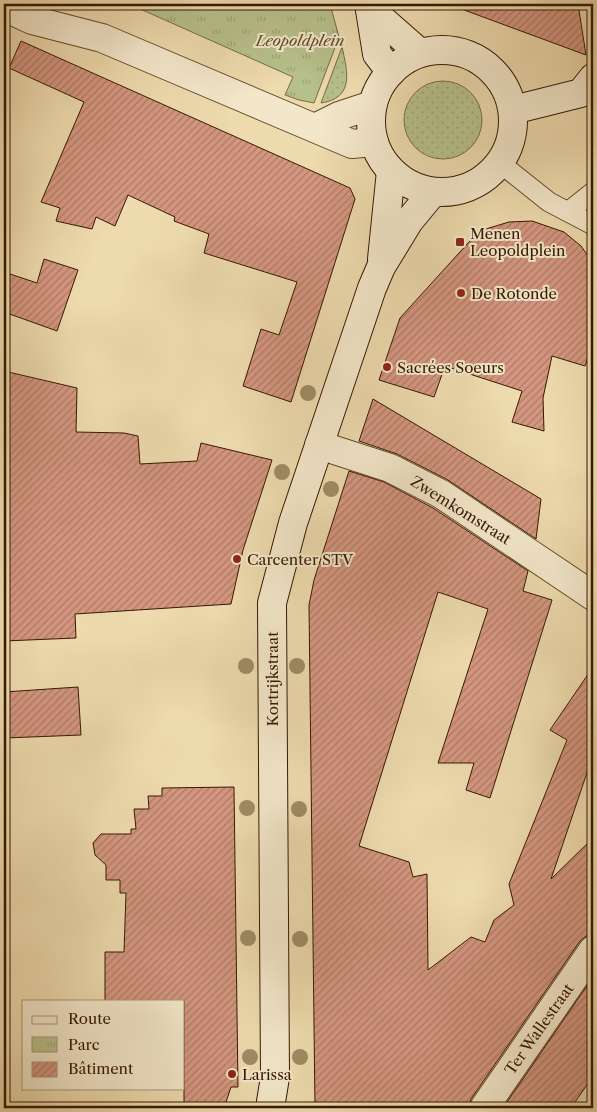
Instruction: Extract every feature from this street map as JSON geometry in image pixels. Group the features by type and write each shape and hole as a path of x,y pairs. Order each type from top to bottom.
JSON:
{"street":[{"path":"4,7 32,20 60,14 102,38 352,144 374,142"},
{"path":"370,7 420,53"},
{"path":"370,7 377,54 391,72"},
{"path":"447,50 461,52 479,60 495,73 507,90 513,110 513,128 509,146 500,162 487,176 471,186 452,192 433,192 410,185 391,170 381,157 374,142 370,124 372,105 379,87 391,72 404,61 420,53 447,50"},
{"path":"513,110 589,90"},
{"path":"317,128 339,116 372,105"},
{"name":"Kortrijkstraat","path":"381,267 391,170"},
{"name":"Kortrijkstraat","path":"270,1108 275,1077 272,603 293,524 372,288 381,267 409,221 433,192"},
{"name":"Zwemkomstraat","path":"319,445 390,468 441,494 593,596"},
{"name":"Ter Wallestraat","path":"484,1108 593,950"}],"lane":[{"path":"500,162 549,202 593,225"},
{"path":"569,211 593,192"}],"green space":[{"name":"Leopoldplein","path":"129,4 330,4 339,37 314,103 285,95 293,77"},
{"path":"342,47 347,75 344,90 332,100 321,103"},
{"path":"443,81 458,84 475,98 479,105 482,120 479,135 465,152 458,156 443,159 428,156 411,142 407,135 404,120 407,105 421,88 428,84"}],"building":[{"path":"457,4 578,4 586,55 456,7"},
{"path":"21,41 350,188 355,199 291,402 243,386 261,329 279,335 297,282 204,253 209,234 174,221 175,217 128,195 115,226 96,217 92,229 56,221 60,208 41,202 84,102 9,68"},
{"path":"532,221 564,232 581,246 593,263 593,341 585,366 552,356 543,398 544,431 512,422 522,391 445,366 434,397 379,380 400,318 479,231 509,222"},
{"path":"44,259 78,270 57,331 4,312 4,272 37,283"},
{"path":"4,371 77,388 76,432 124,433 138,436 140,464 197,461 201,443 272,460 243,550 231,604 75,614 76,638 4,641"},
{"path":"373,399 541,499 536,539 448,480 397,454 359,441"},
{"path":"349,471 384,482 433,508 528,571 523,591 552,600 490,798 466,790 474,763 438,763 488,609 438,592 359,846 409,862 413,877 427,874 428,970 471,937 485,942 494,920 514,905 509,884 567,740 550,730 593,667 593,755 551,879 593,838 593,935 586,936 580,941 471,1099 469,1108 315,1108 309,605 314,580"},
{"path":"78,687 81,735 5,738 4,692"},
{"path":"234,787 238,1087 231,1087 224,1108 184,1108 185,1000 105,1000 105,952 124,952 126,893 120,893 120,880 106,880 106,865 95,855 93,843 101,834 131,834 131,829 136,829 134,809 149,809 148,796 162,796 162,788"},
{"path":"593,977 593,1076 571,1108 503,1108"}],"place":[{"name":"Menen Leopoldplein","path":"460,242"},
{"name":"De Rotonde","path":"461,293"},
{"name":"Sacrées Soeurs","path":"387,367"},
{"name":"Carcenter STV","path":"237,559"},
{"name":"Larissa","path":"232,1074"}]}
